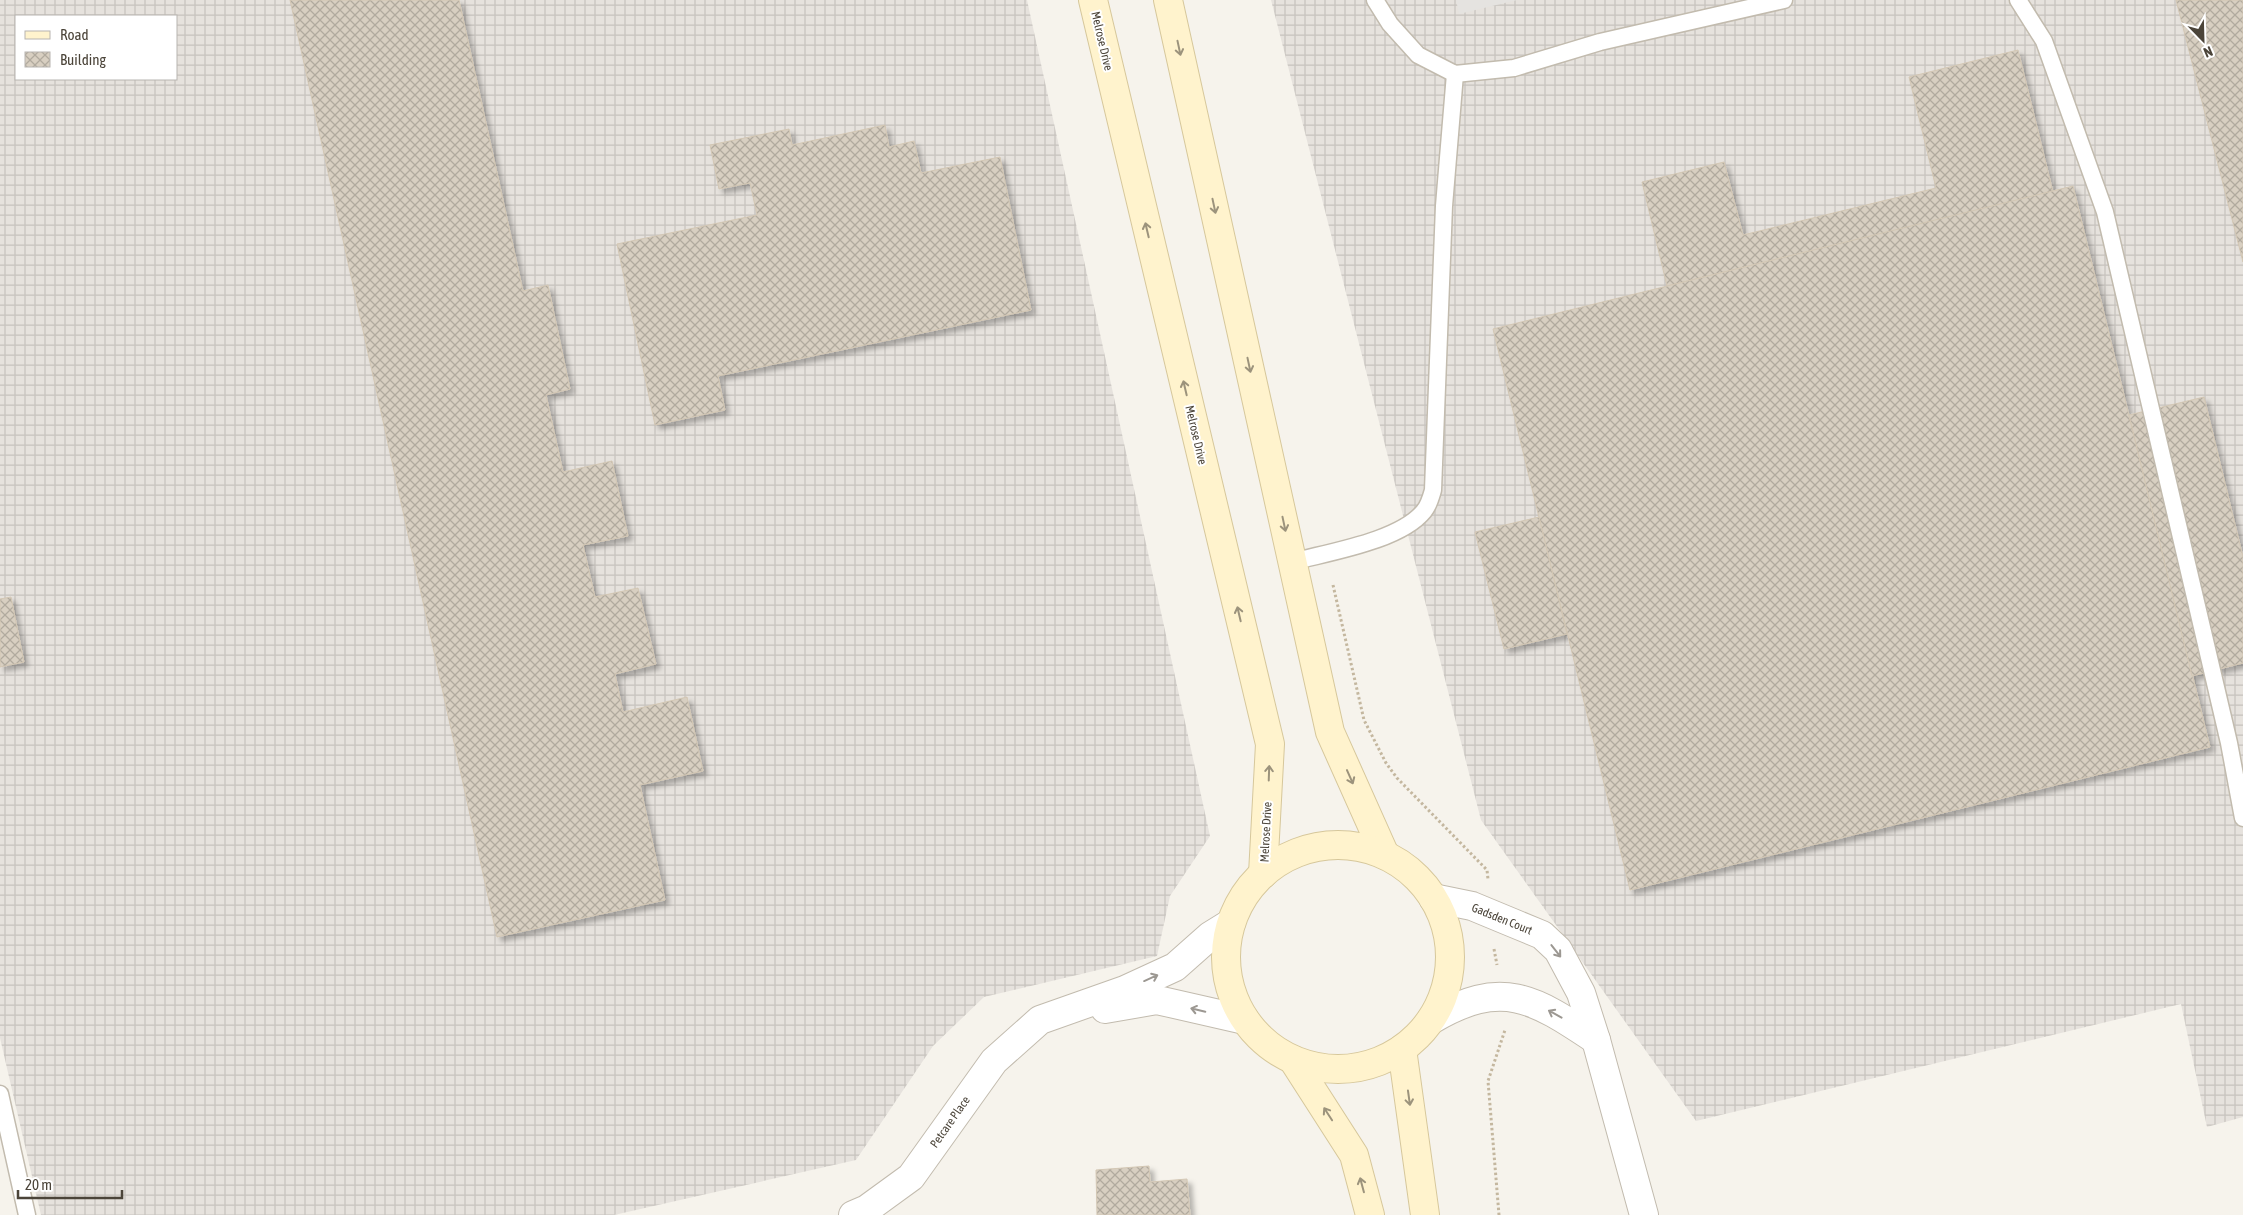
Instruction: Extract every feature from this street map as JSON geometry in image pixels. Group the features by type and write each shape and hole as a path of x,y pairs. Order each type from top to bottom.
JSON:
{"main road":[{"name":"Melrose Drive","path":"1093,0 1270,744 1263,874"},
{"path":"1168,0 1330,732 1385,855"},
{"path":"1321,846 1354,846 1385,855 1412,873 1434,898 1446,927 1450,960 1445,991 1431,1020 1418,1036 1402,1049 1368,1065 1330,1069 1293,1060 1266,1044 1245,1020 1233,998 1227,973 1226,948 1231,923 1244,896 1263,874 1290,856 1321,846"},
{"path":"1402,1049 1426,1215"},
{"path":"1293,1060 1354,1156 1370,1215"}],"street":[{"name":"Gadsden Court","path":"1434,898 1472,906 1542,935 1558,950 1580,993 1596,1040 1644,1215"},
{"name":"Petcare Place","path":"852,1215 867,1208 911,1177 994,1061 1040,1020 1125,990 1175,967 1210,936 1231,923"},
{"path":"1431,1020 1455,1006 1483,998 1504,996 1532,1003 1555,1013 1596,1040"},
{"path":"1040,1020 1157,1000 1245,1020"}],"lane":[{"path":"1375,0 1390,24 1418,55 1455,74 1514,68 1600,42 1784,0"},
{"path":"2018,0 2044,41 2105,212 2230,743 2243,818"},
{"path":"1292,562 1388,536 1415,520 1426,510 1434,490 1444,206 1455,74"},
{"path":"0,1094 27,1215"}],"path":[{"path":"1325,553 1364,720 1386,763 1397,778 1487,870 1485,912 1504,996 1505,1031 1488,1080 1499,1215"}],"shaded area":[{"path":"0,0 1027,0 1210,836 1170,896 1157,956 984,997 933,1046 856,1160 614,1215 41,1215 0,1038"},
{"path":"1271,0 2243,0 2243,1117 2207,1127 2181,1004 1696,1121 1481,820"},
{"path":"1456,0 1517,0 1459,14"}],"building":[{"path":"290,0 459,0 523,291 548,285 570,389 546,395 563,472 612,461 628,536 583,545 595,597 638,588 656,664 615,674 623,712 687,697 703,771 640,785 665,900 497,937"},
{"path":"2176,0 2243,0 2243,262"},
{"path":"2018,50 2053,192 1667,286 1642,182 1724,162 1743,235 1936,188 1909,77"},
{"path":"885,125 889,147 914,141 921,173 1000,157 1031,310 718,376 725,410 655,425 617,244 757,215 750,183 719,189 710,145 789,129 792,145"},
{"path":"2073,186 2210,747 1630,890 1493,329"},
{"path":"2204,397 2243,557 2243,663 2192,676 2129,415"},
{"path":"1539,517 1567,634 1504,649 1475,532"},
{"path":"11,597 24,662 0,667 0,599"},
{"path":"1149,1166 1150,1182 1187,1179 1190,1215 1097,1215 1096,1170"}]}
